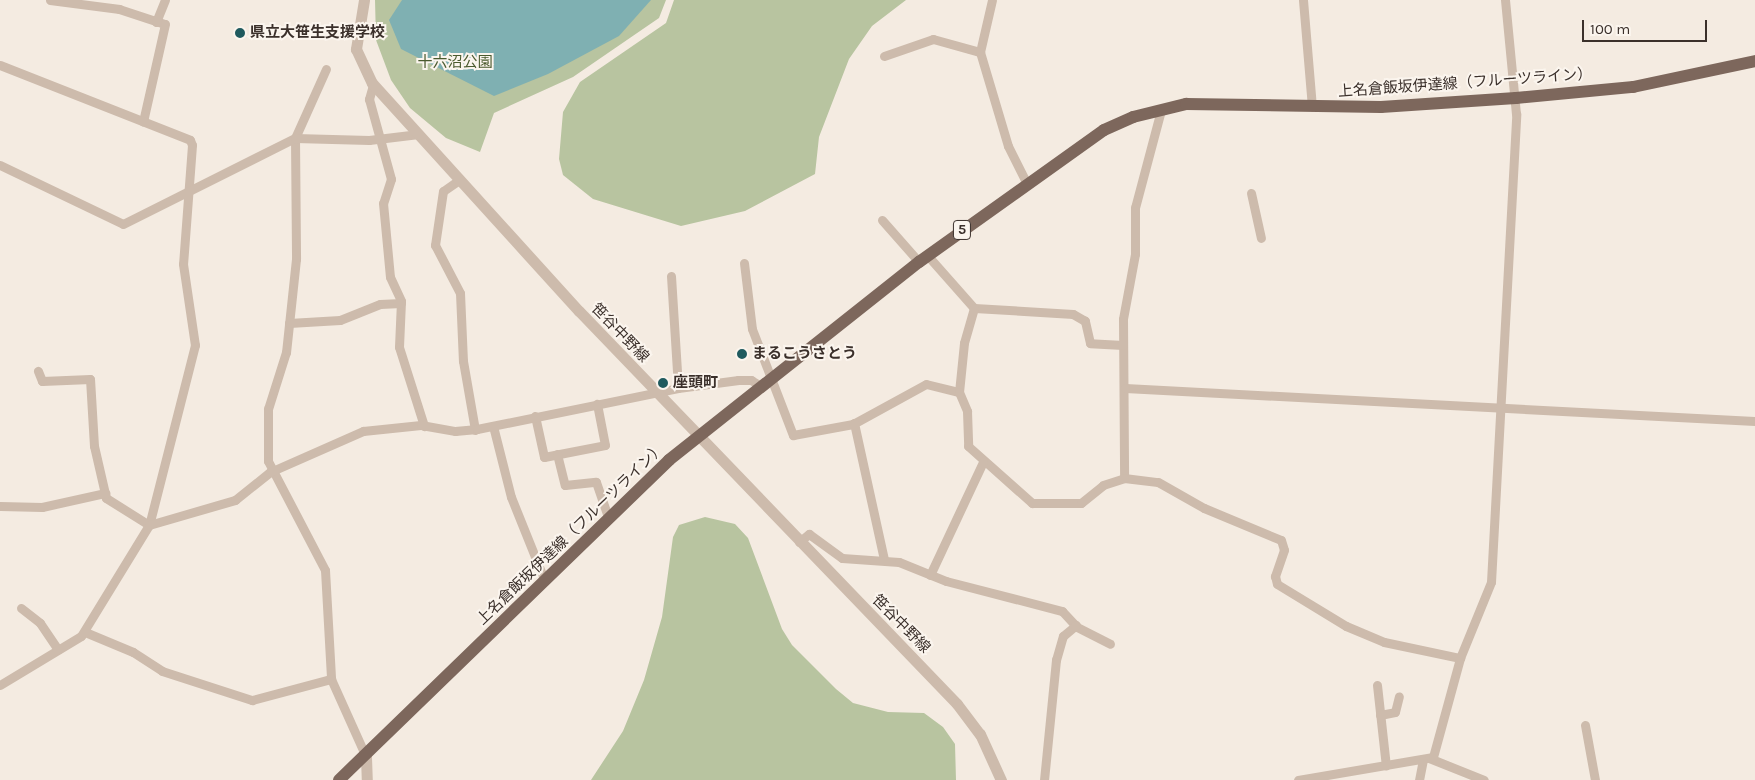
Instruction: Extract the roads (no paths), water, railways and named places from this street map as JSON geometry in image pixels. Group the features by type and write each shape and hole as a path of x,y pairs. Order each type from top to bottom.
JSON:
{"main road":[{"name":"上名倉飯坂伊達線（フルーツライン）","path":"339,780 366,757 608,516 698,437 923,259 1026,182 1104,130 1161,110 1203,103 1312,107 1381,107 1516,98 1677,81 1755,61"}],"street":[{"path":"50,0 119,9 164,24 143,122"},
{"path":"156,22 165,0"},
{"name":"笹谷中野線","path":"364,0 356,49 373,85 698,437 970,719 1001,780"},
{"path":"992,0 980,52 1008,146 1026,182"},
{"path":"1303,0 1312,107"},
{"path":"1419,780 1460,658 1492,576 1516,98 1505,0"},
{"path":"884,56 933,39 980,52"},
{"path":"0,65 190,140 190,190 182,264 195,345 149,525 85,632 0,685"},
{"path":"326,69 295,138 296,259 286,352 268,409 270,472 324,570 331,679 366,757 366,780"},
{"path":"373,85 369,99 390,179 383,203 390,277 401,303 403,368 424,426"},
{"path":"1124,478 1125,388 1123,344 1135,254 1135,208 1161,110"},
{"path":"0,166 123,224 295,138 378,139 419,134"},
{"path":"459,180 443,191 435,245 460,293 464,361 474,430"},
{"path":"1251,192 1262,238"},
{"path":"882,220 974,308 1073,314 1085,321 1087,341 1093,345 1123,344"},
{"path":"744,263 752,329 766,384 793,435 854,423 926,384 958,392"},
{"path":"671,276 678,388"},
{"path":"289,323 340,320 380,304 401,303"},
{"path":"974,308 958,392 966,411 967,443 983,462 1032,503 1081,503 1103,485 1124,478 1158,482 1204,508 1280,540 1284,550 1275,576 1277,584 1346,626 1384,642 1460,658"},
{"path":"38,371 42,381 90,378 94,446 108,501 149,525 235,500 270,472 364,431 424,426 474,430 678,388 738,380 751,380 766,384"},
{"path":"1125,388 1755,421"},
{"path":"535,416 544,457 605,445 597,404"},
{"path":"854,423 884,560"},
{"path":"492,426 511,497 544,579"},
{"path":"557,454 565,486 596,482 608,516"},
{"path":"930,575 983,462"},
{"path":"0,498 3,506 42,507 105,492"},
{"path":"799,542 809,534 842,558 884,560 930,575 1062,611 1076,625 1110,644"},
{"path":"21,608 40,623 58,650"},
{"path":"1044,780 1056,660 1063,636 1076,625"},
{"path":"85,632 133,652 162,671 252,700 331,679"},
{"path":"1377,685 1386,766"},
{"path":"1380,715 1395,712 1398,696"},
{"path":"1585,725 1595,780"},
{"path":"1298,780 1426,759 1484,780"}],"water":[{"name":"十六沼公園","path":"402,0 651,0 619,36 548,74 494,96 401,49 389,20"}],"place":[{"name":"県立大笹生支援学校","path":"240,33"},
{"name":"まるこうさとう","path":"742,354"},
{"name":"座頭町","path":"663,383"}]}
